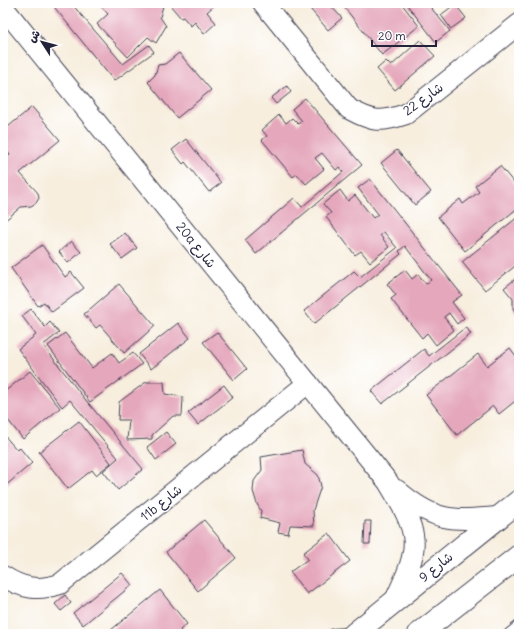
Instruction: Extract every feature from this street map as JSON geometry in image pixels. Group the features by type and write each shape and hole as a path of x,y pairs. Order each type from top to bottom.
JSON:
{"street":[{"name":"شارع 22","path":"263,3 349,109 367,118 387,121 406,114 519,24"},
{"name":"20a شارع","path":"3,7 388,482 410,521 414,538 414,554 409,571 395,600"},
{"name":"11b شارع","path":"3,576 27,588 44,589 60,584 308,383"},
{"name":"20a شارع","path":"388,482 422,510 437,516 453,520 498,517"},
{"name":"شارع 9","path":"356,633 519,501"},
{"path":"419,634 519,556"}],"lane":[{"path":"508,634 519,626"},
{"path":"332,634 356,633"}],"building":[{"path":"55,3 71,3 123,64 149,45 154,52 114,81 55,8"},
{"path":"98,3 160,3 163,6 160,17 166,26 156,43 148,37 128,57 97,24 108,14"},
{"path":"217,3 207,12 216,23 204,34 195,22 191,26 183,17 181,18 169,4"},
{"path":"305,3 328,3 342,18 328,30"},
{"path":"350,3 401,3 419,26 382,55 344,7"},
{"path":"410,3 427,3 450,31 436,42 408,6"},
{"path":"455,4 466,18 451,29 441,15"},
{"path":"420,40 435,56 395,90 377,69 386,61 391,66"},
{"path":"179,53 211,90 177,118 148,82 155,75 158,65 165,64"},
{"path":"287,86 291,92 276,104 271,98"},
{"path":"305,98 362,165 256,254 245,240 294,198 302,207 343,172 340,167 336,170 322,153 315,158 324,169 306,184 297,174 293,177 262,140 267,136 262,130 279,115 286,123 292,118 298,124 302,121 292,109"},
{"path":"32,107 60,140 20,173 38,193 39,198 36,203 31,206 21,207 3,222 3,153 7,157 10,155 3,146 3,131"},
{"path":"186,139 221,183 209,192 185,162 183,164 172,150"},
{"path":"397,150 431,192 415,205 381,163"},
{"path":"500,166 519,189 519,207 465,251 438,217 460,199 463,204 479,192 475,186"},
{"path":"370,179 462,295 452,302 464,318 457,324 449,313 444,317 454,330 436,345 427,333 422,338 391,299 396,295 387,284 405,270 412,279 418,274 426,284 431,280 405,246 399,251 401,254 314,324 304,311 354,271 360,277 397,248 384,232 380,235 389,247 370,262 361,251 355,255 326,217 331,213 323,204 340,190 348,201 355,195 373,218 378,214 358,188"},
{"path":"519,216 519,242 514,246 519,252 519,263 485,290 462,262"},
{"path":"125,233 137,248 122,259 110,244"},
{"path":"71,241 81,252 68,263 59,252"},
{"path":"42,245 65,277 71,272 84,288 52,312 44,302 38,306 11,268"},
{"path":"519,276 519,319 513,308 513,299 504,288"},
{"path":"119,284 155,326 124,353 100,325 96,328 84,314"},
{"path":"31,309 45,327 50,322 59,333 43,345 80,393 143,469 118,490 103,471 118,458 70,400 62,407 18,349 36,335 22,316"},
{"path":"178,323 190,338 151,369 139,354"},
{"path":"466,327 471,334 382,404 371,391 424,349 429,356"},
{"path":"217,332 247,369 234,380 203,342"},
{"path":"65,333 92,368 112,353 119,363 133,353 142,364 90,402 48,346"},
{"path":"510,348 519,360 519,398 499,414 493,406 457,435 426,395 478,354 487,366"},
{"path":"30,371 60,408 23,439 3,414 3,393"},
{"path":"146,382 164,382 165,394 183,397 182,416 173,416 152,435 152,439 127,440 129,420 118,420 119,402"},
{"path":"224,385 233,397 198,425 188,413"},
{"path":"79,421 111,463 96,475 92,470 68,489 39,452"},
{"path":"166,432 176,444 156,460 147,447"},
{"path":"3,434 17,450 20,448 32,463 3,488"},
{"path":"302,450 305,464 318,475 321,486 313,510 314,526 290,525 288,534 278,532 280,523 260,518 261,511 253,491 254,481 262,470 261,457"},
{"path":"204,520 236,558 198,591 166,552"},
{"path":"365,521 371,521 370,544 364,544"},
{"path":"329,533 350,561 307,594 290,572 308,559 303,553"},
{"path":"122,573 132,585 83,625 73,613"},
{"path":"160,590 187,624 180,630 183,634 114,634 111,630"},
{"path":"65,595 71,603 61,611 55,604"}]}
